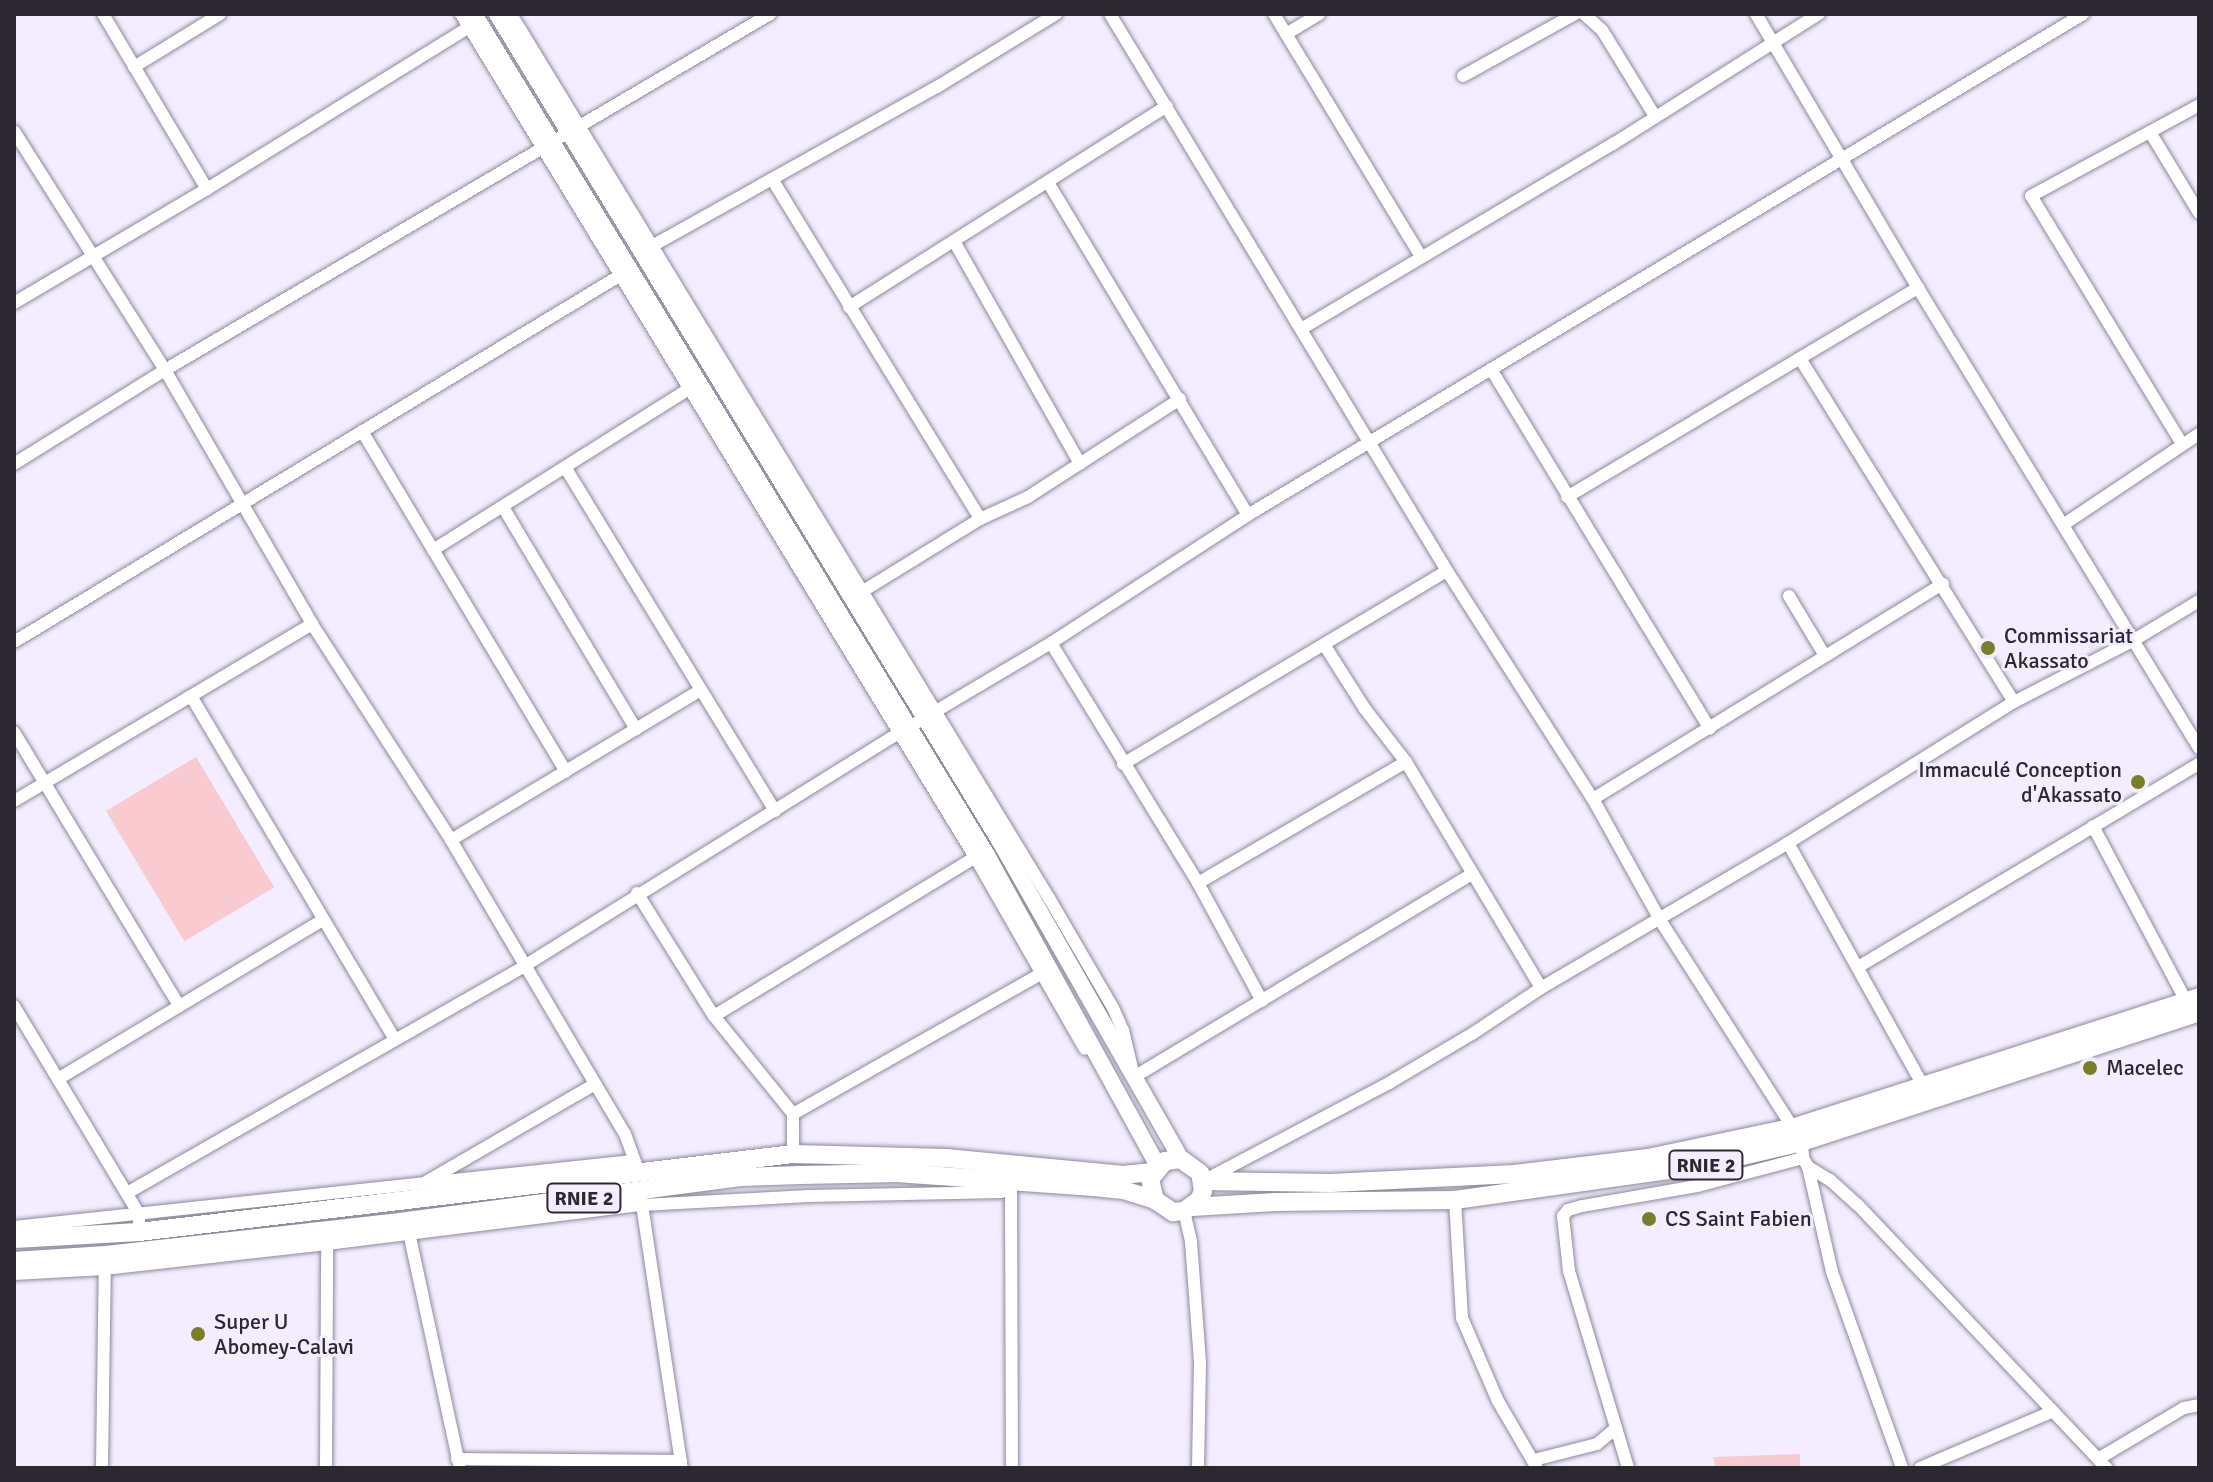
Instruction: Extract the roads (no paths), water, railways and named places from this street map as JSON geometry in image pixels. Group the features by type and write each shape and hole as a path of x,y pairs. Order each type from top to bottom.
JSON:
{"highway":[{"name":"RNIE 2","path":"1203,1181 1331,1183 1515,1174 1648,1158 1802,1149 1923,1086 2195,1003"},
{"name":"RNIE 2","path":"14,1239 139,1223 639,1183 801,1175 897,1173 1015,1185 1123,1190 1155,1200 1163,1208 1188,1209 1275,1202 1455,1200 1802,1149 2195,1003"},
{"name":"RNIE 2","path":"14,1261 105,1262 408,1227 793,1154 946,1158 1123,1175 1156,1169 1181,1159"},
{"path":"1181,1159 1195,1166 1203,1181 1203,1191 1188,1209"},
{"path":"1155,1200 1150,1186 1156,1169"}],"main road":[{"path":"497,14 574,129 929,715 1181,1159"},
{"path":"474,21 904,730 987,855 1116,1087 1156,1169"}],"street":[{"path":"103,14 207,189"},
{"path":"134,67 220,14"},
{"path":"14,303 207,189 474,21 461,14"},
{"path":"511,14 574,129 652,246 857,595 980,519 1028,497 1180,399"},
{"path":"14,464 165,370 770,14"},
{"path":"652,246 937,87 1056,14"},
{"path":"1110,14 1447,571 1593,799 1660,920 1802,1149 1985,1336 2051,1412 2102,1463 2184,1408 2199,1405"},
{"path":"1274,14 1421,257"},
{"path":"1286,34 1319,14"},
{"path":"1463,76 1575,14"},
{"path":"1584,14 1602,30 1655,116"},
{"path":"1756,14 1918,288 2199,748"},
{"path":"1301,329 1819,14"},
{"path":"127,1193 526,965 637,893 1051,643 1248,515 2083,14"},
{"path":"2182,444 2031,196 2199,105"},
{"path":"849,307 1049,184 1167,106"},
{"path":"2150,132 2199,213"},
{"path":"14,1274 105,1262 327,1244 408,1227 459,1463 682,1464 639,1183 625,1134 593,1085 451,840 312,624 165,370 15,136"},
{"path":"547,145 619,276 904,730 1083,1045 1116,1087"},
{"path":"772,179 980,519"},
{"path":"1049,184 1248,515"},
{"path":"954,241 1080,464"},
{"path":"14,642 619,276"},
{"path":"1567,497 1918,288"},
{"path":"1801,360 1843,433 1943,584 2014,702"},
{"path":"1491,369 1710,729"},
{"path":"433,550 689,389"},
{"path":"362,431 566,772"},
{"path":"2063,525 2199,434"},
{"path":"565,467 775,811"},
{"path":"503,507 636,729"},
{"path":"1123,764 1447,571"},
{"path":"1593,799 1943,584"},
{"path":"1789,596 1825,656"},
{"path":"1203,1181 1389,1083 1472,1034 1541,988 1788,843 2014,702 2134,640 2199,601"},
{"path":"14,801 312,624"},
{"path":"1051,643 1198,883 1262,1001"},
{"path":"1325,646 1365,709 1406,762 1541,988"},
{"path":"451,840 699,691"},
{"path":"191,696 395,1039"},
{"path":"14,732 179,1006"},
{"path":"1198,883 1406,762"},
{"path":"1858,967 2199,764"},
{"path":"2093,826 2195,1003"},
{"path":"1788,843 1923,1086"},
{"path":"714,1016 975,857"},
{"path":"1134,1077 1472,874"},
{"path":"637,893 714,1016 793,1114 793,1154"},
{"path":"58,1079 323,920"},
{"path":"793,1114 1042,973"},
{"path":"14,1006 127,1193 139,1223"},
{"path":"420,1185 593,1085"},
{"path":"1628,1468 1569,1271 1563,1216 1568,1210 1582,1206 1697,1186 1802,1149"},
{"path":"1802,1149 1832,1272 1902,1468"},
{"path":"14,1227 139,1223 420,1185 632,1161 639,1183"},
{"path":"1012,1468 1015,1185"},
{"path":"1455,1200 1462,1318 1498,1401 1536,1464 1597,1444 1616,1428"},
{"path":"1188,1209 1200,1363 1198,1468"},
{"path":"326,1468 327,1244"},
{"path":"102,1468 105,1262"},
{"path":"1920,1468 2051,1412"}],"place":[{"name":"Commissariat Akassato","path":"1988,648"},
{"name":"Immaculé Conception d'Akassato","path":"2138,782"},
{"name":"Macelec","path":"2090,1068"},
{"name":"CS Saint Fabien","path":"1649,1219"},
{"name":"Super U Abomey-Calavi","path":"198,1334"}]}
